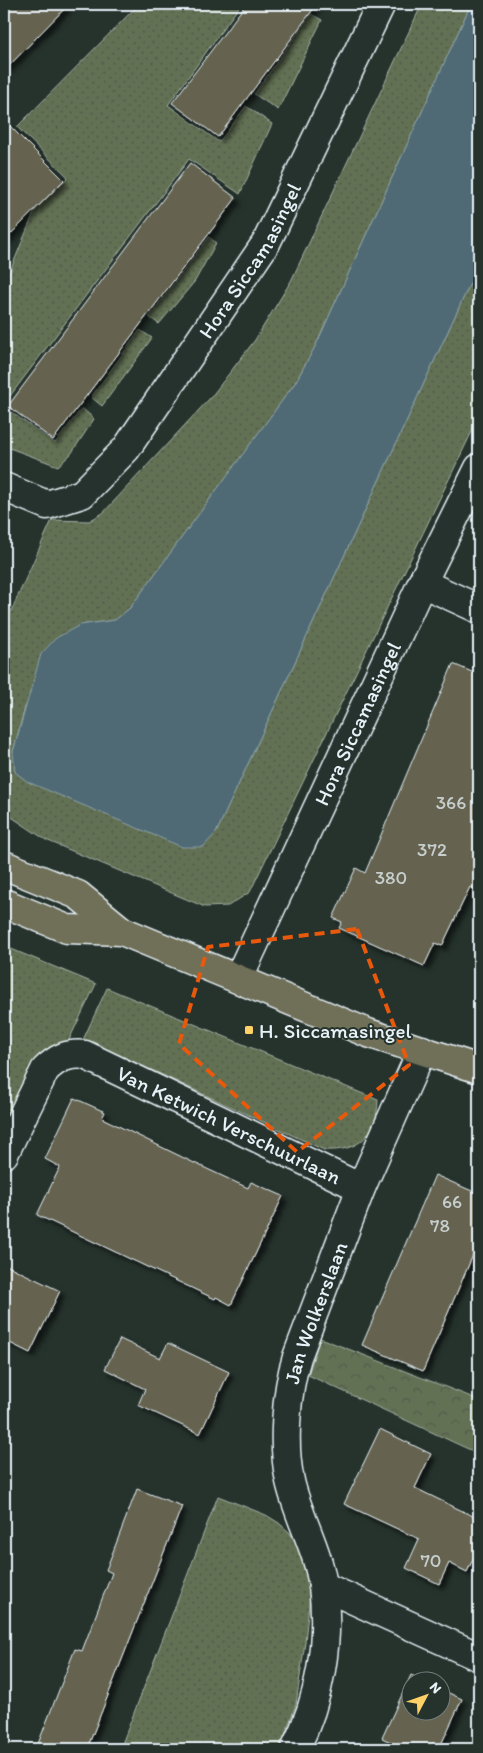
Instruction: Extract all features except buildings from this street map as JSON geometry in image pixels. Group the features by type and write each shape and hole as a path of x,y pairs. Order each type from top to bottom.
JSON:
{"main road":[{"path":"4,865 78,895 122,932 368,1033 479,1070"},
{"path":"4,903 67,929 122,932"}],"street":[{"name":"Hora Siccamasingel","path":"4,487 47,505 82,494 126,449 266,243 381,4"},
{"name":"Hora Siccamasingel","path":"238,979 422,582 479,468"},
{"path":"422,582 479,608"},
{"name":"Jan Wolkerslaan","path":"295,1749 312,1709 320,1674 326,1633 323,1586 315,1550 290,1481 286,1448 290,1378 361,1188 422,1050"},
{"name":"Van Ketwich Verschuurlaan","path":"4,1154 45,1070 52,1062 62,1057 73,1054 85,1055 361,1188"},
{"path":"323,1586 479,1657"}],"highlighted area":[{"path":"357,929 409,1065 297,1152 179,1044 208,947"}],"green space":[{"path":"139,4 241,4 168,105 219,142 246,106 272,124 240,194 189,159 4,404 4,286 35,210 68,177 17,127"},
{"path":"422,4 471,4 316,345 295,383 130,608 115,620 80,625 25,707 13,752 216,833 479,264 479,417 250,892 228,906 205,907 46,840 4,812 4,627 52,520 89,521 103,513 211,397 255,340 291,281"},
{"path":"311,14 322,20 278,110 254,94"},
{"path":"209,237 216,243 195,281 159,324 149,317"},
{"path":"140,330 152,338 102,406 91,397"},
{"path":"4,407 55,443 82,408 94,419 71,454 58,466 4,446"},
{"path":"4,946 96,984 68,1042 48,1050 11,1113 4,1110"},
{"path":"107,988 378,1100 377,1112 370,1132 364,1139 347,1148 324,1150 104,1048 82,1042"},
{"path":"320,1338 479,1400 479,1454 308,1375"},
{"path":"218,1496 266,1515 279,1523 290,1533 298,1545 308,1576 310,1594 296,1704 280,1749 120,1749"}],"water":[{"path":"471,4 479,4 479,264 216,833 203,847 182,847 28,782 15,772 13,752 41,654 56,638 80,625 115,620 130,608 295,383 316,345"}],"place":[{"name":"H. Siccamasingel","path":"249,1030"}]}
